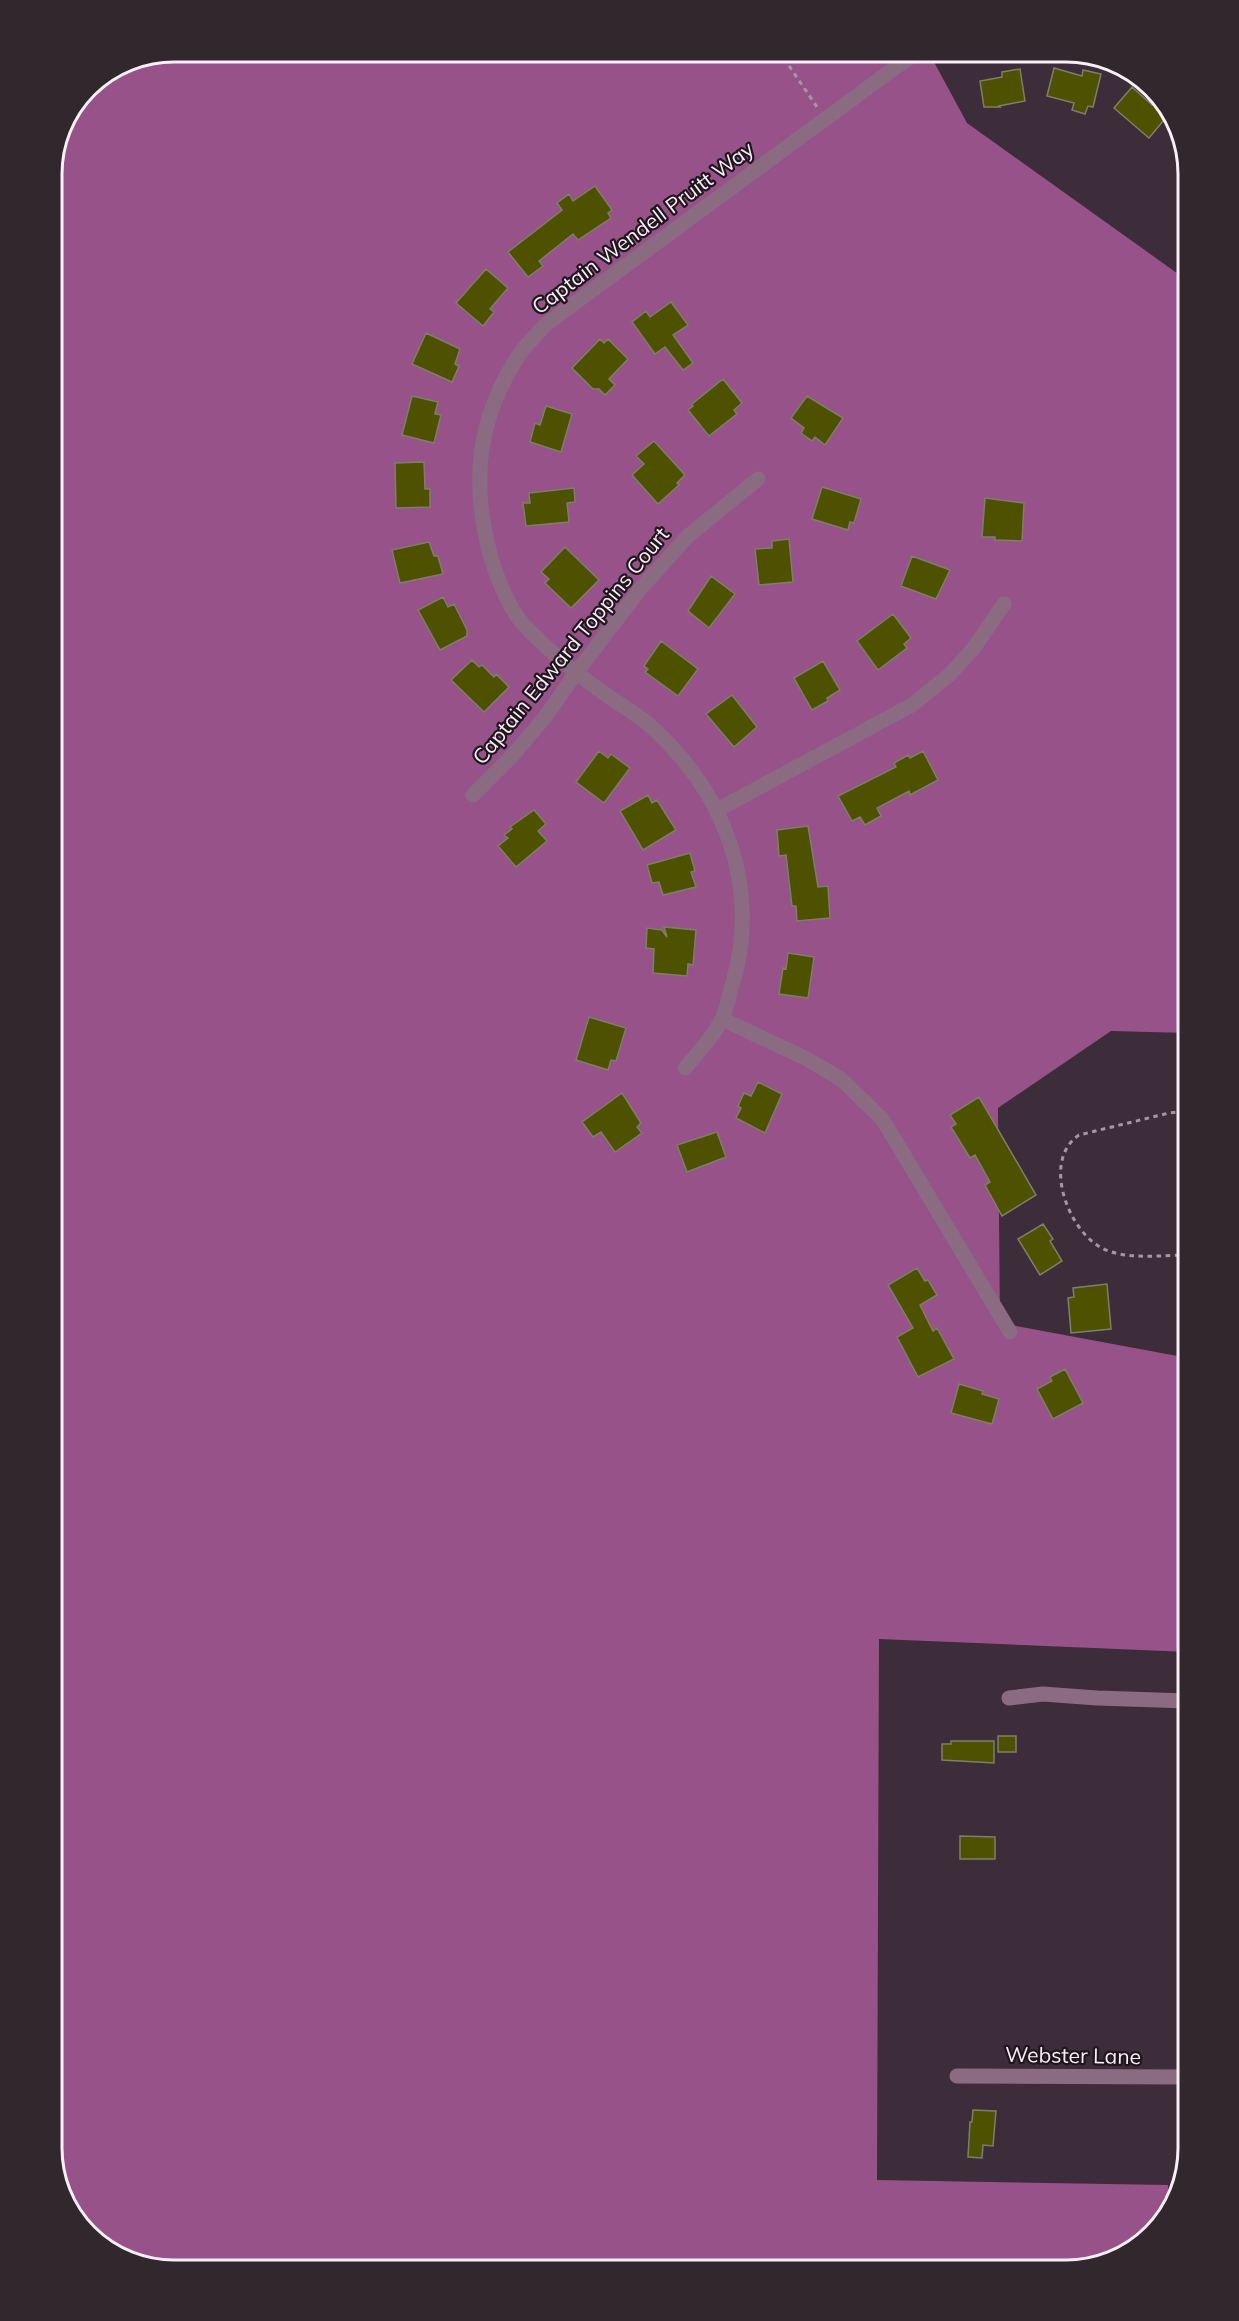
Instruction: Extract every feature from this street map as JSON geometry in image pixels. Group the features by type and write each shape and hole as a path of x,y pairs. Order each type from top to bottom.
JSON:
{"street":[{"name":"Captain Wendell Pruitt Way","path":"686,1068 722,1019 739,960 743,910 735,858 717,810 700,780 656,730 576,673 521,622 495,573 482,524 478,471 485,426 499,388 520,353 546,325 904,62"},
{"name":"Captain Edward Toppins Court","path":"473,795 513,755 545,717 642,588 688,536 758,479"},
{"path":"717,810 912,705 949,675 973,648 1004,604"},
{"path":"722,1019 807,1059 842,1079 884,1120 1010,1332"},
{"path":"1009,1698 1043,1694 1178,1701"},
{"name":"Webster Lane","path":"957,2076 1178,2077"}],"path":[{"path":"786,62 825,119"},
{"path":"1178,1112 1079,1135 1072,1140 1063,1155 1060,1173 1062,1189 1071,1213 1085,1233 1100,1246 1121,1254 1178,1255"}],"shaded area":[{"path":"159,62 934,62 967,123 1178,274 1178,1033 1111,1031 998,1108 1000,1323 1178,1356 1178,1652 879,1639 877,2180 1168,2185 1168,2193 1159,2210 1145,2227 1122,2245 1095,2256 1066,2260 166,2259 137,2254 111,2241 94,2227 76,2204 65,2177 62,2162 62,159 67,137 80,111 94,94 117,76 137,67"}],"building":[{"path":"1054,68 1082,76 1083,70 1101,74 1093,107 1088,106 1085,114 1072,110 1074,103 1047,96"},
{"path":"1020,69 1025,101 1000,107 984,107 980,81 1002,77 1002,72"},
{"path":"1132,87 1153,104 1164,120 1149,138 1114,108"},
{"path":"595,186 612,210 608,213 611,218 578,240 573,234 539,261 543,266 528,277 508,252 562,210 557,203 569,194 573,201"},
{"path":"486,269 508,288 490,309 494,312 483,326 456,303"},
{"path":"671,302 688,325 673,335 693,363 683,370 665,347 655,354 632,322 646,311 650,317"},
{"path":"426,333 460,349 455,364 459,366 452,382 412,364"},
{"path":"600,339 604,343 608,339 628,359 609,379 615,385 605,395 599,389 593,389 572,368"},
{"path":"723,379 742,403 734,410 737,414 709,436 688,410 693,406 692,404"},
{"path":"412,396 438,402 435,414 441,415 434,443 402,435"},
{"path":"807,396 843,418 825,445 815,437 812,441 801,433 804,428 791,418"},
{"path":"546,406 572,414 561,452 530,442 535,423 540,425"},
{"path":"654,441 685,475 677,483 679,485 658,504 632,475 644,464 636,456"},
{"path":"424,462 425,489 430,489 430,507 396,508 395,463"},
{"path":"822,487 861,499 854,523 850,522 848,530 812,519"},
{"path":"574,488 575,502 567,503 569,522 526,526 523,503 530,503 529,493"},
{"path":"985,498 1024,503 1022,541 982,537"},
{"path":"789,539 793,582 759,585 755,549 772,548 772,541"},
{"path":"429,542 434,556 438,556 443,574 400,583 392,550"},
{"path":"565,547 599,580 571,608 545,583 549,579 541,572"},
{"path":"912,556 950,570 936,599 901,586"},
{"path":"711,576 735,594 709,628 688,611"},
{"path":"443,597 448,607 454,604 467,630 467,636 440,650 418,610"},
{"path":"893,614 911,638 904,644 907,648 878,670 857,641"},
{"path":"661,641 698,669 678,696 645,672 648,669 644,666"},
{"path":"472,660 479,667 482,665 494,677 496,674 509,687 484,712 451,680"},
{"path":"823,661 840,690 827,698 828,701 812,710 794,678"},
{"path":"732,695 757,727 734,747 706,714"},
{"path":"599,751 608,758 611,754 630,768 604,803 576,782"},
{"path":"923,751 938,780 910,795 909,791 877,808 881,816 865,825 860,817 852,821 838,796 896,767 894,763 908,755 910,758"},
{"path":"648,795 652,803 657,800 676,830 643,850 620,811"},
{"path":"534,810 546,824 538,831 547,841 516,867 498,846 508,838 504,835 512,829 510,827"},
{"path":"808,826 818,887 828,886 830,918 797,921 796,906 792,906 786,855 779,856 777,830"},
{"path":"690,853 695,871 691,872 696,887 663,895 659,882 652,883 647,865"},
{"path":"664,927 696,930 693,965 688,964 687,976 653,973 654,949 646,948 647,928 662,930 667,937"},
{"path":"788,953 814,957 808,998 779,994"},
{"path":"589,1017 626,1028 616,1061 611,1060 608,1070 576,1060"},
{"path":"758,1082 782,1094 765,1133 736,1118 744,1093 751,1096"},
{"path":"622,1093 641,1123 637,1127 642,1133 615,1152 601,1132 593,1137 582,1122"},
{"path":"979,1097 1036,1195 1002,1216 985,1185 990,1182 975,1155 970,1158 951,1127 956,1124 950,1115"},
{"path":"717,1132 726,1157 687,1172 677,1145"},
{"path":"1043,1224 1053,1239 1050,1241 1062,1261 1040,1275 1018,1239"},
{"path":"917,1268 937,1295 920,1305 933,1331 937,1328 954,1359 918,1377 897,1337 913,1328 888,1285"},
{"path":"1107,1284 1111,1329 1071,1333 1068,1298 1074,1297 1073,1288"},
{"path":"1065,1369 1083,1403 1053,1419 1037,1389 1052,1381 1050,1377"},
{"path":"959,1384 983,1391 982,1394 999,1399 992,1424 951,1413"},
{"path":"998,1736 1016,1736 1016,1752 998,1752"},
{"path":"951,1741 994,1741 994,1763 942,1760 942,1744 951,1744"},
{"path":"960,1836 995,1837 995,1859 960,1859"},
{"path":"973,2110 996,2111 993,2146 983,2145 982,2158 968,2157"}]}
